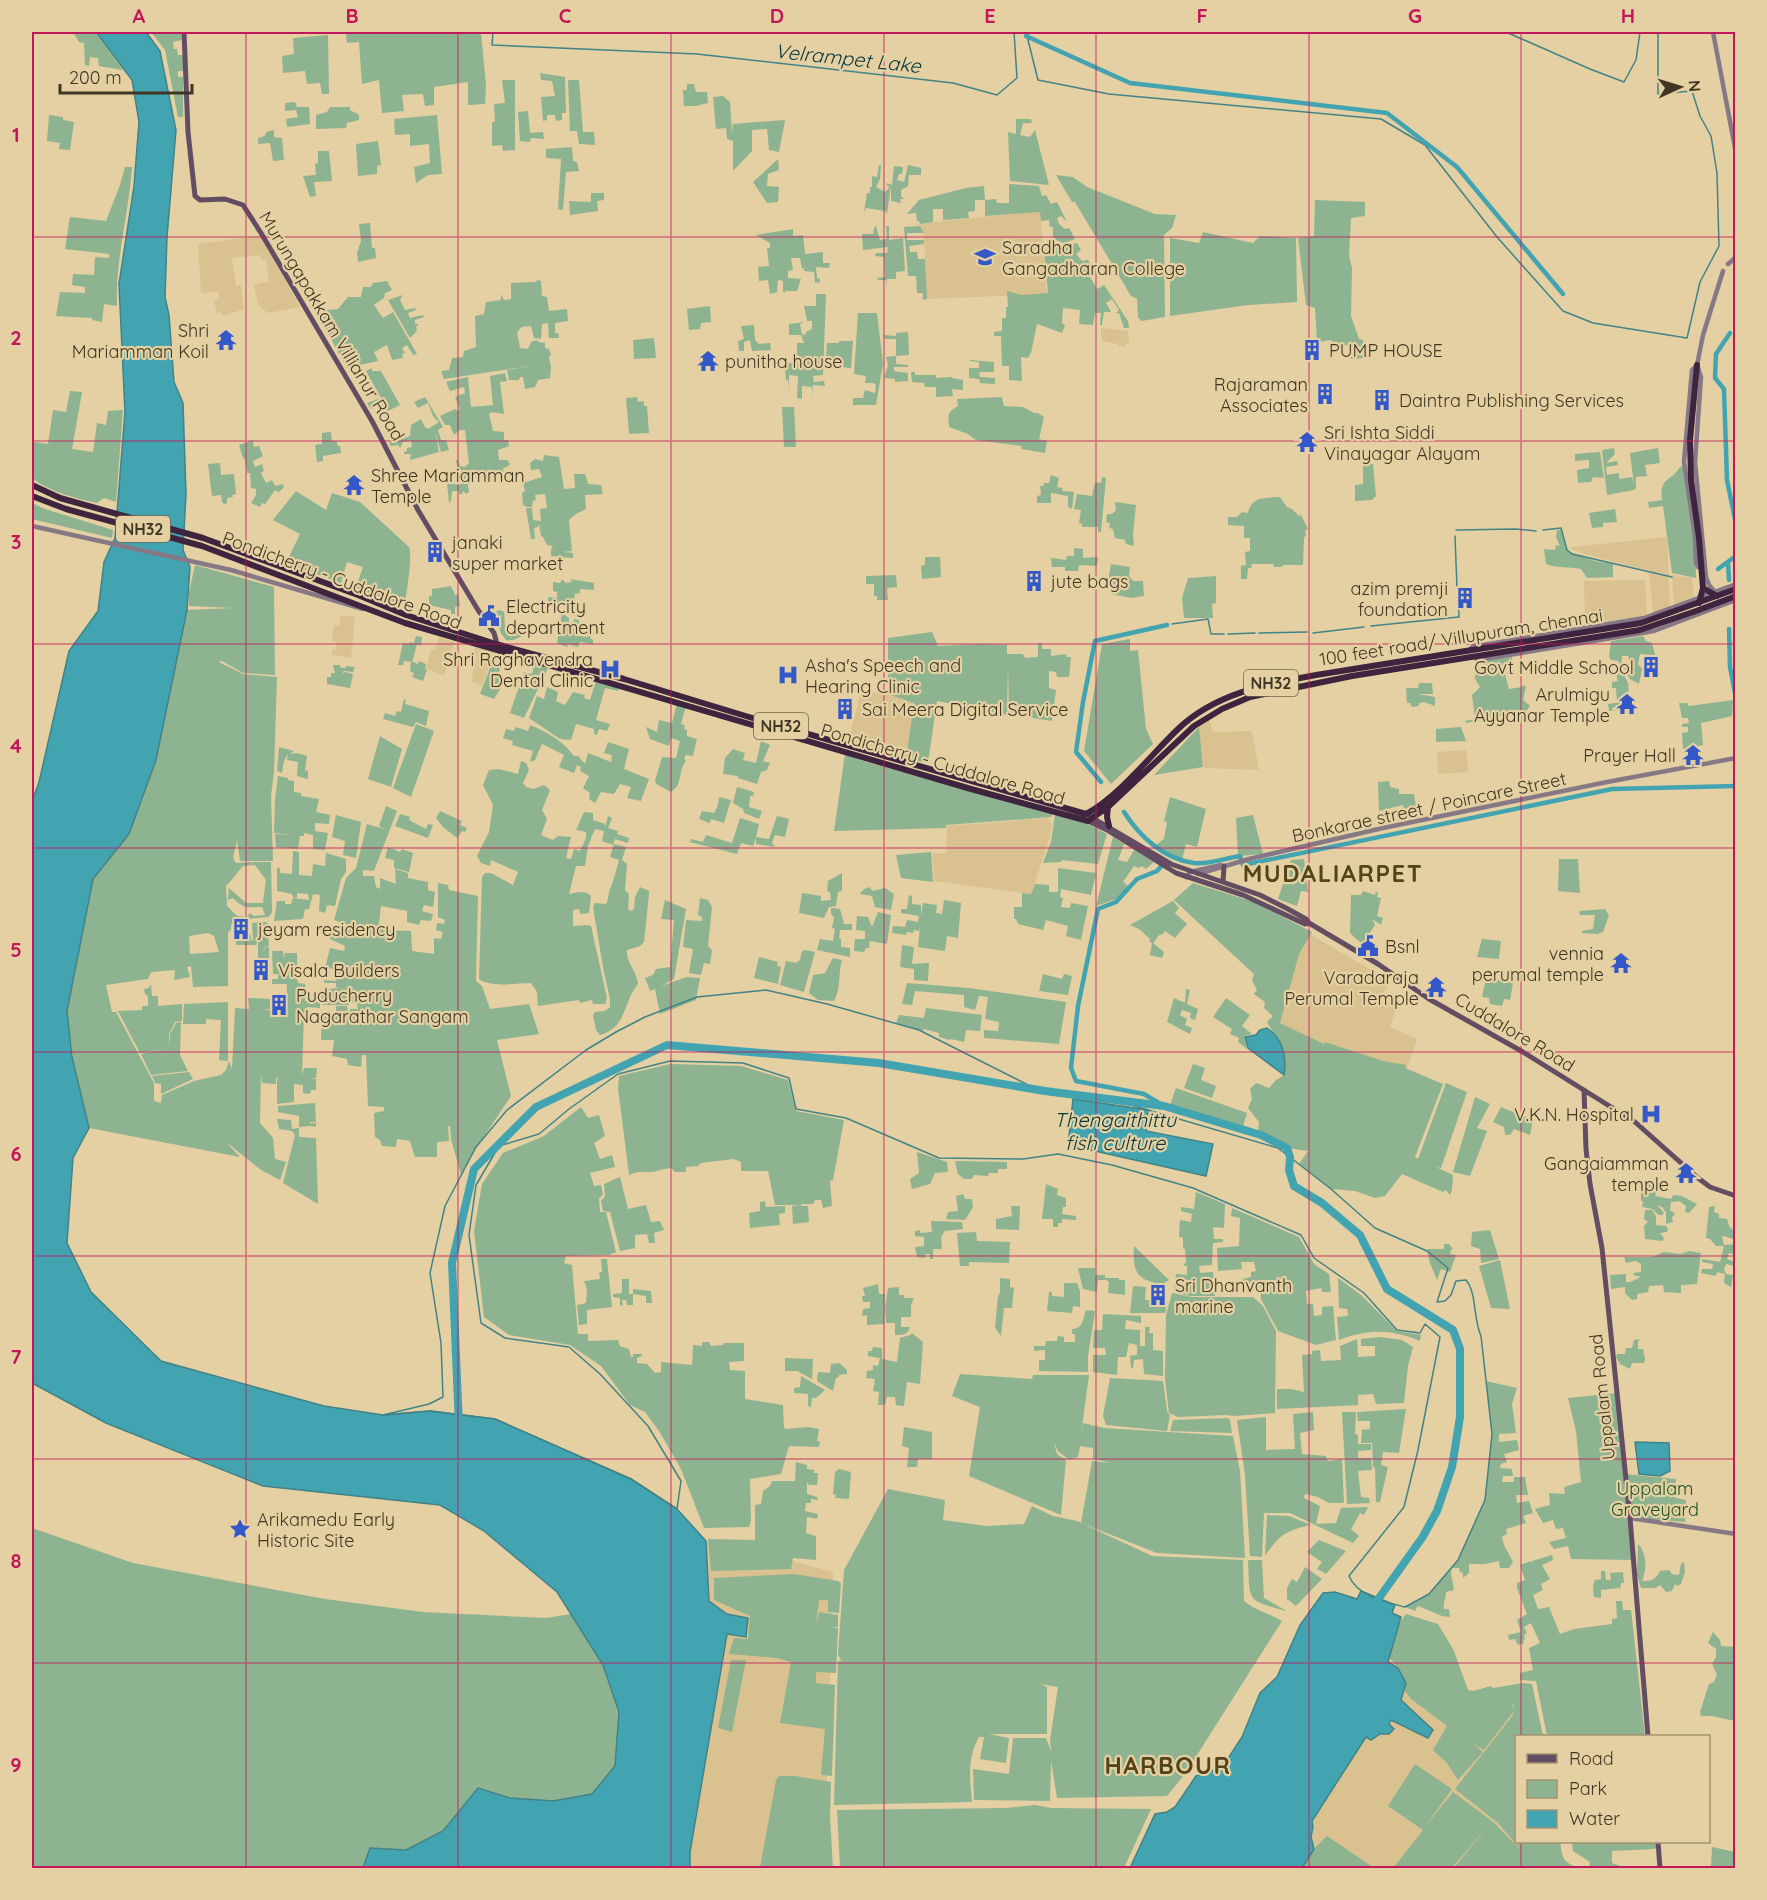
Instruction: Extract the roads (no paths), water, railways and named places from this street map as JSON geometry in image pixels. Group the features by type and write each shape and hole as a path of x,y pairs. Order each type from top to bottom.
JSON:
{"highway":[{"path":"1697,365 1689,447 1703,588 1699,603"},
{"name":"NH32","path":"32,485 51,495 203,542"},
{"name":"NH32","path":"32,496 45,503 203,542"},
{"name":"Pondicherry - Cuddalore Road","path":"203,542 358,595 406,615 496,646"},
{"name":"Pondicherry - Cuddalore Road","path":"203,542 405,623 496,646 908,763 1088,818"},
{"path":"1703,588 1716,594"},
{"name":"100 feet road/ Villupuram, chennai","path":"1654,623 1716,594 1736,589"},
{"name":"100 feet road/ Villupuram, chennai","path":"1088,818 1108,806 1188,720 1212,704 1244,691 1294,679 1471,654 1654,623 1736,598"},
{"name":"Pondicherry - Cuddalore Road","path":"625,683 907,771 1088,818"},
{"path":"907,771 908,763"},
{"name":"100 feet road/ Villupuram, chennai","path":"1088,818 1128,783"},
{"path":"1108,806 1107,817 1110,826"}],"main road":[{"name":"Murungapakkam Villianur Road","path":"184,32 188,132 195,196 200,200 225,199 243,205 372,421 418,510 494,633 496,646"},
{"name":"Cuddalore Road","path":"1088,818 1110,826 1151,855"},
{"name":"Cuddalore Road","path":"1088,818 1178,870 1243,894 1305,924 1309,923"},
{"path":"1223,882 1224,866"},
{"name":"Cuddalore Road","path":"1191,875 1223,882 1260,895 1286,908 1378,964 1429,999 1584,1090 1643,1128 1710,1187 1736,1196"},
{"name":"Uppalam Road","path":"1584,1090 1586,1149 1602,1248 1630,1518 1648,1735"},
{"path":"1658,1843 1660,1869"}],"street":[{"path":"1713,32 1736,153"},
{"path":"1728,264 1736,257"},
{"path":"1705,570 1698,567 1696,563 1695,536 1684,462 1692,374 1697,365 1703,335 1723,271"},
{"path":"1697,365 1701,377 1695,462 1705,570 1709,585 1716,594"},
{"path":"32,526 201,562 358,608 369,609"},
{"path":"1736,584 1716,594 1644,618 1476,645 1472,647 1471,654 1479,660 1643,633 1736,598"},
{"name":"Bonkarae street / Poincare Street","path":"1191,875 1205,868 1224,866 1392,826 1735,758"},
{"path":"1630,1518 1736,1534"}],"water":[{"path":"96,32 146,32 160,51 176,130 167,237 165,297 169,315 174,382 183,403 186,494 183,550 190,567 187,610 156,760 129,834 93,879 67,1011 72,1057 89,1128 73,1158 67,1243 91,1292 161,1361 324,1406 383,1415 430,1411 495,1419 631,1479 677,1509 706,1541 709,1601 727,1614 748,1618 746,1637 727,1634 690,1852 690,1868 363,1868 370,1848 406,1850 443,1831 478,1788 510,1798 553,1801 592,1794 615,1766 619,1712 603,1665 557,1592 484,1531 440,1505 263,1486 106,1423 32,1383 32,802 39,782 69,651 98,611 104,562 115,538 125,412 119,284 134,186 139,122 132,80"},
{"path":"1267,1028 1277,1037 1283,1049 1284,1075 1248,1048 1245,1037 1256,1035 1260,1030"},
{"name":"Thengaithittu fish culture","path":"1073,1099 1148,1110 1146,1131 1213,1144 1206,1176 1068,1145"},
{"path":"1635,1442 1669,1443 1670,1471 1660,1476 1639,1474"},
{"path":"1361,1591 1395,1605 1392,1613 1401,1617 1388,1662 1398,1668 1406,1683 1401,1700 1433,1730 1428,1738 1391,1720 1389,1724 1394,1729 1389,1734 1380,1734 1371,1740 1366,1737 1312,1821 1311,1837 1314,1849 1302,1868 1130,1868 1155,1814 1167,1812 1175,1807 1196,1776 1214,1770 1227,1760 1242,1737 1260,1693 1277,1677 1300,1625 1323,1593 1335,1592 1357,1599"}],"waterway":[{"name":"Velrampet Lake","path":"493,32 492,45 697,54 953,83 997,95 1017,78 1014,32"},
{"path":"1026,32 1038,80 1109,94 1381,119 1425,145 1497,237 1563,311 1593,323 1687,338 1700,282 1719,246 1717,173 1711,136 1700,116 1692,91 1658,94 1658,33 1646,32"},
{"path":"1028,32 1026,36 1130,83 1387,113 1457,167 1563,294"},
{"path":"1506,32 1624,82 1636,60 1640,32"},
{"path":"1730,333 1716,354 1715,378 1724,389 1727,480 1736,524"},
{"path":"1543,530 1561,528 1567,550 1572,554 1672,577"},
{"path":"1456,530 1536,531"},
{"path":"1455,536 1457,588"},
{"path":"1718,569 1736,556"},
{"path":"1728,563 1729,580"},
{"path":"1371,626 1459,617 1458,594"},
{"path":"1172,624 1208,619 1211,634 1224,634"},
{"path":"1101,782 1076,752 1095,641 1167,625"},
{"path":"1313,633 1364,627"},
{"path":"1729,629 1730,667 1736,698"},
{"path":"1259,633 1307,632"},
{"path":"1228,634 1255,633"},
{"path":"1124,812 1145,838 1173,857 1199,863 1240,856 1243,865 1612,789 1736,786"},
{"path":"1164,863 1157,871 1137,879 1116,902 1098,909 1078,1006 1071,1068 1076,1081 1144,1094 1164,1106"},
{"path":"766,990 827,1004 919,1030 1046,1094 1131,1105 1278,1148 1331,1189 1375,1228 1427,1251 1448,1268 1437,1302 1445,1301 1451,1295 1456,1281 1466,1280 1472,1292 1481,1336 1492,1434 1485,1500 1458,1560 1429,1594 1405,1607 1365,1593 1358,1589 1349,1576 1404,1507 1418,1450 1440,1337 1425,1324 1420,1333 1397,1330 1364,1293 1314,1258 1301,1235 1193,1188 1112,1165 1058,1154 1023,1159 939,1158 846,1118 796,1109 789,1078 743,1063 670,1061 618,1074 539,1134 499,1146 476,1185 469,1235 481,1323 505,1338 569,1347 600,1374 648,1426 681,1481 677,1509 631,1479 495,1419 430,1411 383,1415 429,1404 443,1397 441,1343 430,1273 445,1206 476,1147 507,1110 586,1050 645,1017 697,997 766,990"},
{"path":"459,1425 452,1263 474,1169 536,1107 667,1045 879,1063 1045,1091 1164,1106 1261,1135 1287,1148 1290,1157 1289,1170 1294,1186 1322,1203 1360,1235 1387,1289 1453,1330 1460,1349 1460,1417 1452,1467 1437,1511 1422,1538 1374,1605"}],"place":[{"name":"Saradha Gangadharan College","path":"985,257"},
{"name":"Shri Mariamman Koil","path":"226,340"},
{"name":"PUMP HOUSE","path":"1312,350"},
{"name":"punitha house","path":"708,361"},
{"name":"Rajaraman Associates","path":"1325,394"},
{"name":"Daintra Publishing Services","path":"1382,400"},
{"name":"Sri Ishta Siddi Vinayagar Alayam","path":"1307,442"},
{"name":"Shree Mariamman Temple","path":"354,485"},
{"name":"janaki super market","path":"435,552"},
{"name":"jute bags","path":"1034,581"},
{"name":"azim premji foundation","path":"1465,598"},
{"name":"Electricity department","path":"489,616"},
{"name":"Govt Middle School","path":"1651,667"},
{"name":"Shri Raghavendra Dental Clinic","path":"610,669"},
{"name":"Asha's Speech and Hearing Clinic","path":"788,675"},
{"name":"Arulmigu Ayyanar Temple","path":"1627,704"},
{"name":"Sai Meera Digital Service","path":"845,709"},
{"name":"Prayer Hall","path":"1693,755"},
{"name":"jeyam residency","path":"241,929"},
{"name":"Bsnl","path":"1368,946"},
{"name":"vennia perumal temple","path":"1621,963"},
{"name":"Visala Builders","path":"261,970"},
{"name":"Varadaraja Perumal Temple","path":"1436,987"},
{"name":"Puducherry Nagarathar Sangam","path":"279,1005"},
{"name":"V.K.N. Hospital","path":"1651,1114"},
{"name":"Gangaiamman temple","path":"1686,1173"},
{"name":"Sri Dhanvanth marine","path":"1158,1295"},
{"name":"Arikamedu Early Historic Site","path":"240,1529"}],"district":[{"name":"MUDALIARPET","path":"1333,873"},
{"name":"HARBOUR","path":"1168,1765"}],"park label":[{"name":"Uppalam Graveyard","path":"1655,1498"}]}
